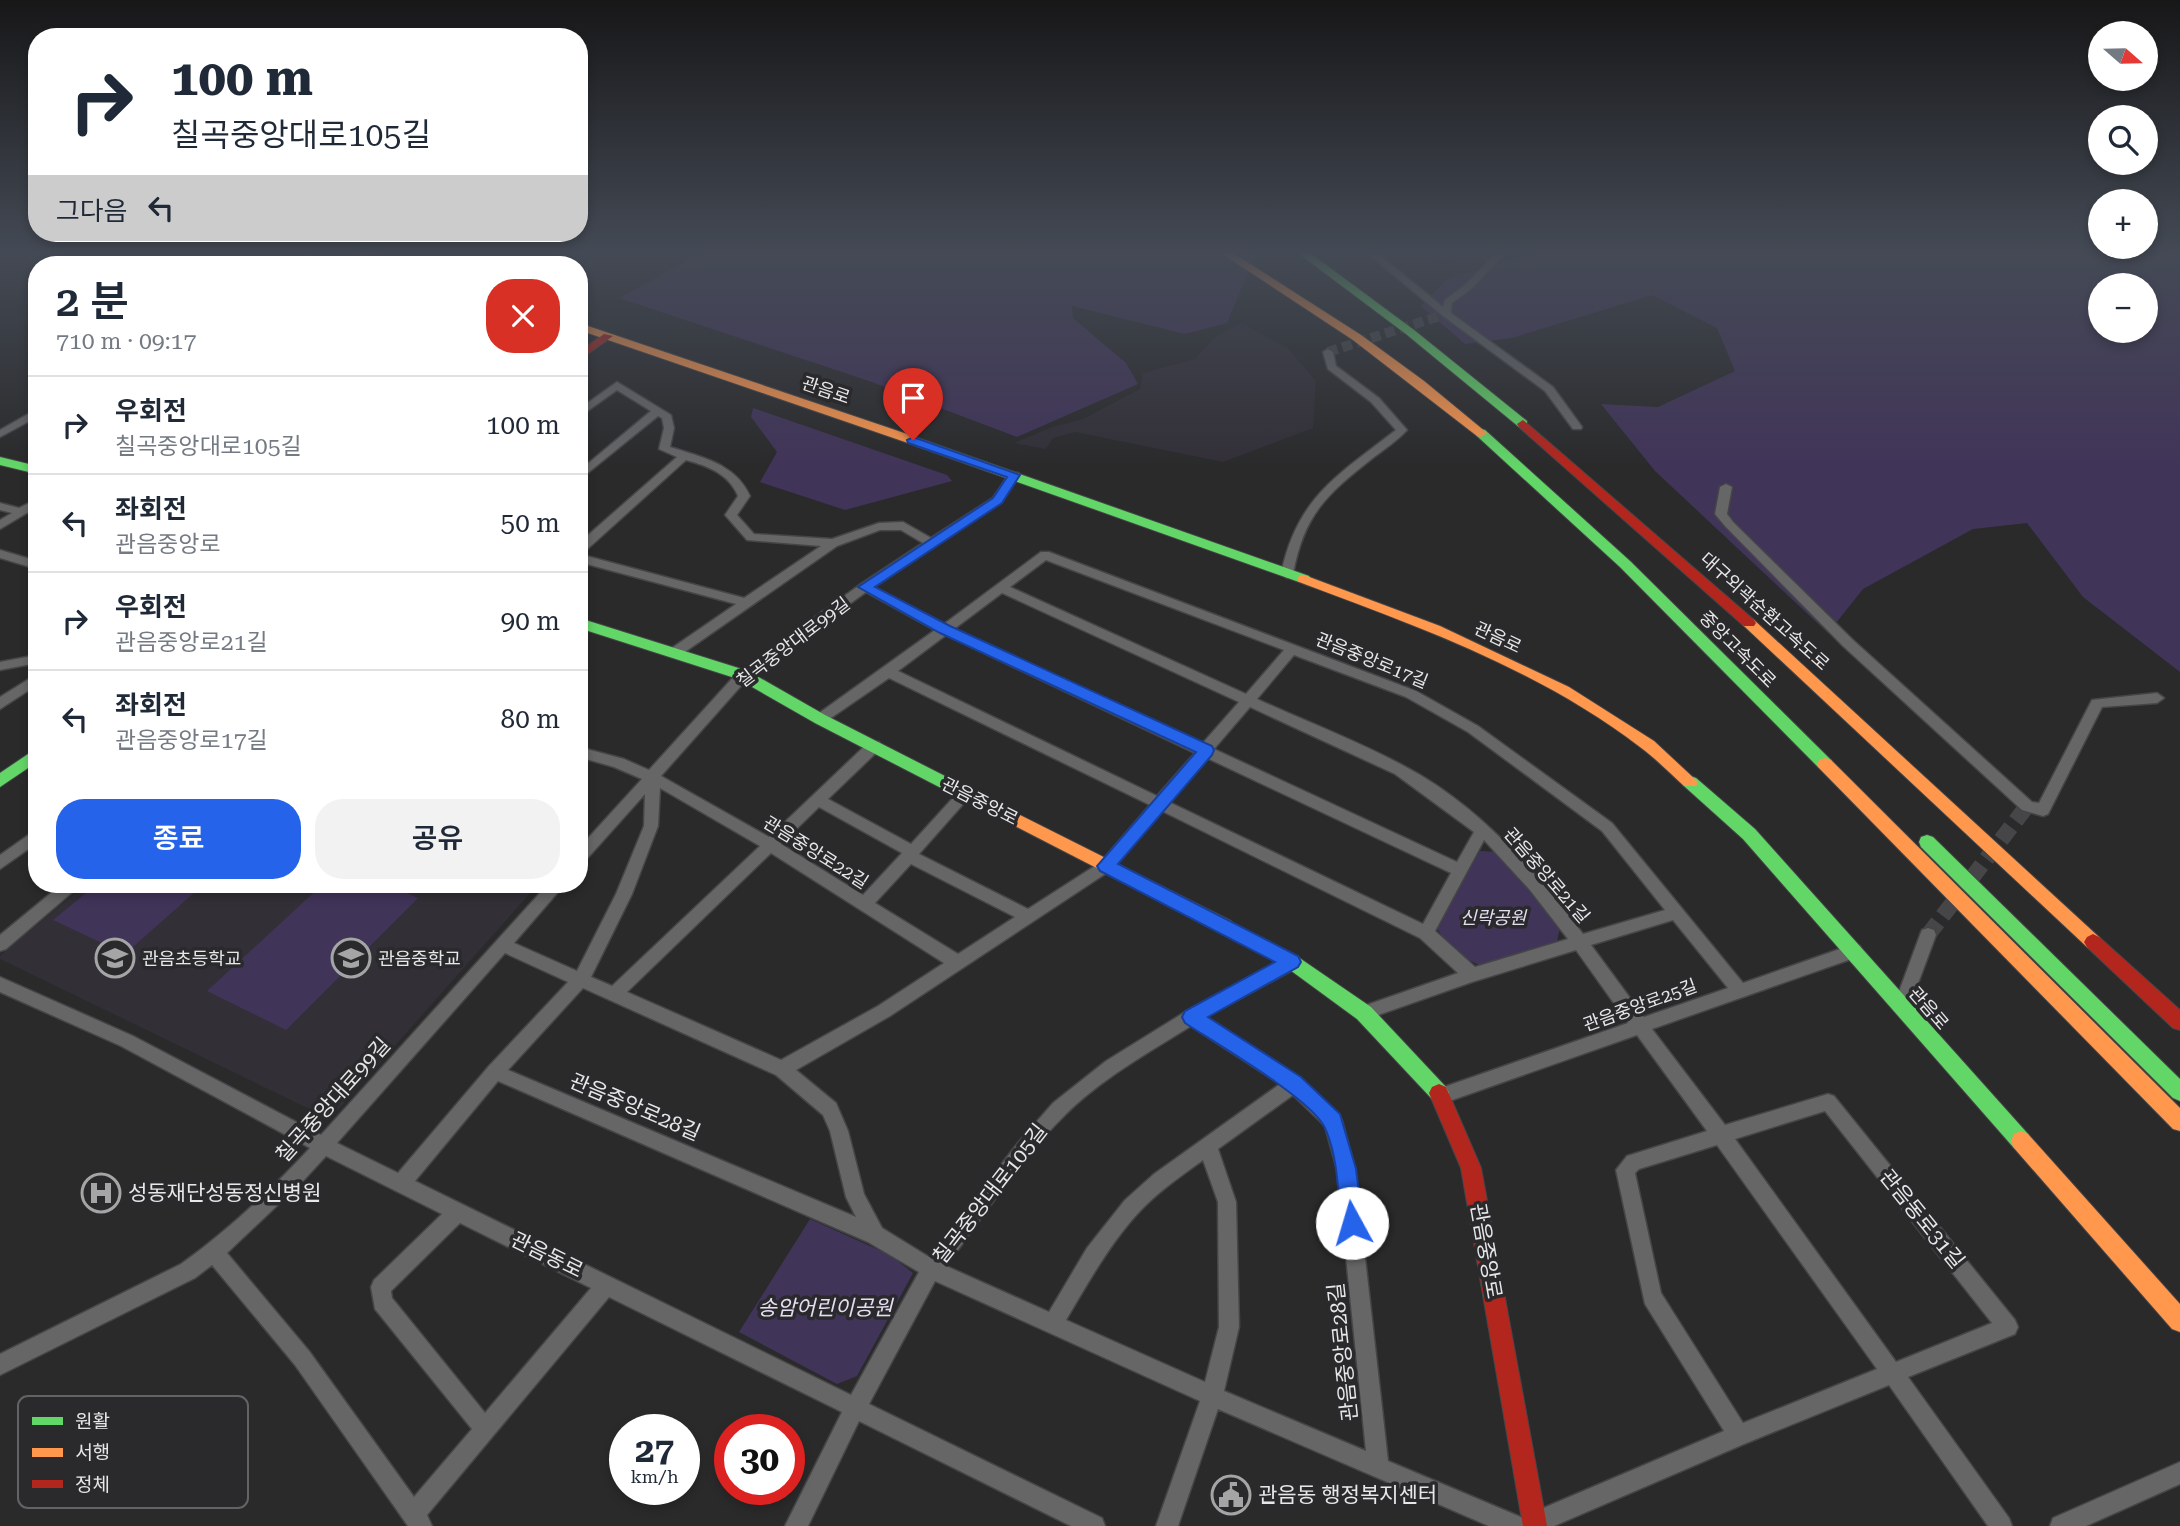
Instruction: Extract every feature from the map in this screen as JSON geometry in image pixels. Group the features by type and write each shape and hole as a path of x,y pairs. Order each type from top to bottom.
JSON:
{"main road":[{"name":"중앙고속도로","path":"1343,324 1378,348 1498,445 1622,560 2180,1122"},
{"name":"중앙고속도로","path":"1361,324 1393,346 1513,441 1639,558 1851,767"},
{"name":"대구외곽순환고속도로","path":"1399,324 1659,541 1841,705 2180,1022"},
{"path":"1416,324 1572,445"},
{"name":"관음로","path":"588,329 1014,475 1376,605 1541,678 1642,740 1749,834 2180,1321"},
{"path":"588,350 608,336"},
{"path":"0,461 28,468"},
{"name":"관음중앙로","path":"588,626 743,676 820,719 1292,962 1364,1013 1441,1096 1471,1168 1529,1525"},
{"path":"0,781 28,761"},
{"path":"1917,832 2180,1092"},
{"path":"2011,844 2180,1002"}],"street":[{"path":"1460,324 1549,389 1577,426"},
{"path":"1287,574 1293,545 1309,511 1343,478 1402,430 1376,401 1331,367 1328,352"},
{"path":"588,407 617,385 667,417 669,428 664,449 729,474 743,489 744,496 731,515 751,537 833,543"},
{"path":"588,469 658,411"},
{"path":"0,434 28,417"},
{"path":"588,542 684,456"},
{"name":"칠곡중앙대로99길","path":"588,848 743,676 865,587 998,500 1014,475"},
{"path":"1726,487 1721,514 1729,524 1848,643 2028,806 2043,810 2097,703 2157,698"},
{"path":"0,506 21,512"},
{"path":"0,524 28,508"},
{"path":"674,653 833,543 879,527 903,526 932,544"},
{"path":"0,554 28,562"},
{"name":"관음중앙로17길","path":"820,719 1045,555 1411,694 1473,729 1607,827 1739,990"},
{"path":"588,560 746,603"},
{"path":"865,587 945,630 1460,870"},
{"path":"1001,588 1250,701"},
{"path":"782,1069 884,1012 1106,866 1292,649"},
{"path":"0,666 28,661"},
{"path":"888,672 1426,933 1472,975"},
{"path":"0,704 28,684"},
{"name":"관음중앙로21길","path":"1250,701 1400,770 1448,802 1514,862 1579,940 1639,1026"},
{"path":"615,993 874,746"},
{"path":"402,1183 495,1072 582,978 624,894 651,826 653,775 603,756 588,754"},
{"name":"관음중앙로22길","path":"653,775 771,845 958,963"},
{"path":"864,905 966,793"},
{"path":"818,800 911,854 1029,917"},
{"path":"1426,933 1482,831"},
{"path":"0,863 28,842"},
{"path":"0,944 61,893"},
{"name":"칠곡중앙대로99길","path":"0,1365 188,1271 214,1252 324,1146 549,893"},
{"path":"1364,1013 1579,940 1678,912"},
{"path":"1902,1005 1928,935"},
{"path":"503,945 782,1069 830,1109 839,1131 855,1197 875,1235"},
{"name":"관음중앙로25길","path":"1441,1096 1854,951"},
{"name":"칠곡중앙대로105길","path":"796,1526 854,1409 931,1269 1024,1149 1059,1109 1112,1067 1191,1017 1292,962"},
{"name":"관음동로","path":"0,984 127,1041 324,1146 1094,1526"},
{"name":"관음중앙로28길","path":"1191,1017 1294,1084 1333,1121 1346,1169 1378,1465"},
{"path":"1639,1026 1720,1133 2001,1526"},
{"name":"관음중앙로28길","path":"495,1072 875,1235 931,1269 1212,1396 1529,1525"},
{"path":"1052,1325 1094,1255 1132,1206 1160,1180 1294,1084"},
{"name":"관음동로31길","path":"1738,1435 1652,1297 1625,1170 1633,1162 1720,1133 1828,1102 2008,1327 1892,1372"},
{"path":"1167,1526 1212,1396 1229,1327 1227,1202 1208,1147"},
{"path":"459,1211 382,1287 380,1295 382,1302 485,1429"},
{"path":"214,1252 302,1358 417,1520 485,1429 607,1284"},
{"path":"1529,1525 1892,1372"},
{"path":"2062,1526 2180,1473"}],"shaded area":[{"path":"1243,324 1288,348 1316,381 1313,428 1223,462 1075,432 1053,438 1046,449 1014,443 1052,427 1083,419 1140,389 1143,373 1195,359 1216,336"},
{"name":"관음중학교","path":"75,893 530,893 330,1119 0,959 0,956"}],"green space":[{"path":"698,324 1080,324 1126,363 1138,384 1017,437 869,381"},
{"path":"1146,324 1222,324 1185,334"},
{"path":"1442,324 1557,324 1512,338 1465,344"},
{"path":"1710,324 2088,324 2088,343 2158,343 2158,324 2180,324 2180,672 2083,597 2027,523 1973,529 1863,589 1828,633 1655,471 1601,404 1658,407 1735,371 1717,328"},
{"path":"753,408 947,475 952,481 845,510 760,482 777,452 751,417"},
{"name":"신락공원","path":"1480,851 1498,852 1560,928 1557,941 1514,958 1481,965 1465,958 1445,939 1436,927"},
{"path":"86,893 194,893 125,954 53,920"},
{"path":"313,893 407,893 418,898 286,1030 207,991"},
{"name":"송암어린이공원","path":"810,1219 890,1255 913,1273 857,1376 837,1384 739,1332"}],"tunnel":[{"path":"1328,352 1414,324"},
{"path":"1928,935 2027,806"}],"traffic: fast":[{"path":"1399,324 1523,424"},
{"path":"1481,433 1625,564 1825,764"},
{"path":"912,440 1304,579"},
{"path":"0,461 28,468"},
{"path":"588,626 743,675 820,719 986,804"},
{"path":"0,781 28,761"},
{"path":"1690,782 1749,834 2021,1141"},
{"path":"1927,842 2180,1092"},
{"path":"1225,926 1292,962 1364,1013 1439,1093"}],"traffic: slow":[{"path":"1338,324 1420,384 1481,433"},
{"path":"588,329 912,440"},
{"path":"1304,579 1435,629 1564,691 1642,740 1690,782"},
{"path":"1749,623 2093,942"},
{"path":"1825,764 2180,1122"},
{"path":"986,804 1225,926"},
{"path":"2021,1141 2180,1321"}],"traffic: jam":[{"path":"588,350 608,336"},
{"path":"1523,424 1749,623"},
{"path":"2093,942 2180,1022"},
{"path":"1439,1093 1471,1168 1535,1526"}],"place":[{"name":"관음초등학교","path":"115,958"},
{"name":"관음중학교","path":"351,958"},
{"name":"성동재단성동정신병원","path":"101,1193"},
{"name":"관음동 행정복지센터","path":"1231,1495"}],"route":[{"path":"913,440 1014,475 998,500 865,587 945,630 1206,750 1106,866 1292,962 1191,1017 1264,1062 1294,1084 1333,1121 1346,1169 1352,1223"}]}
